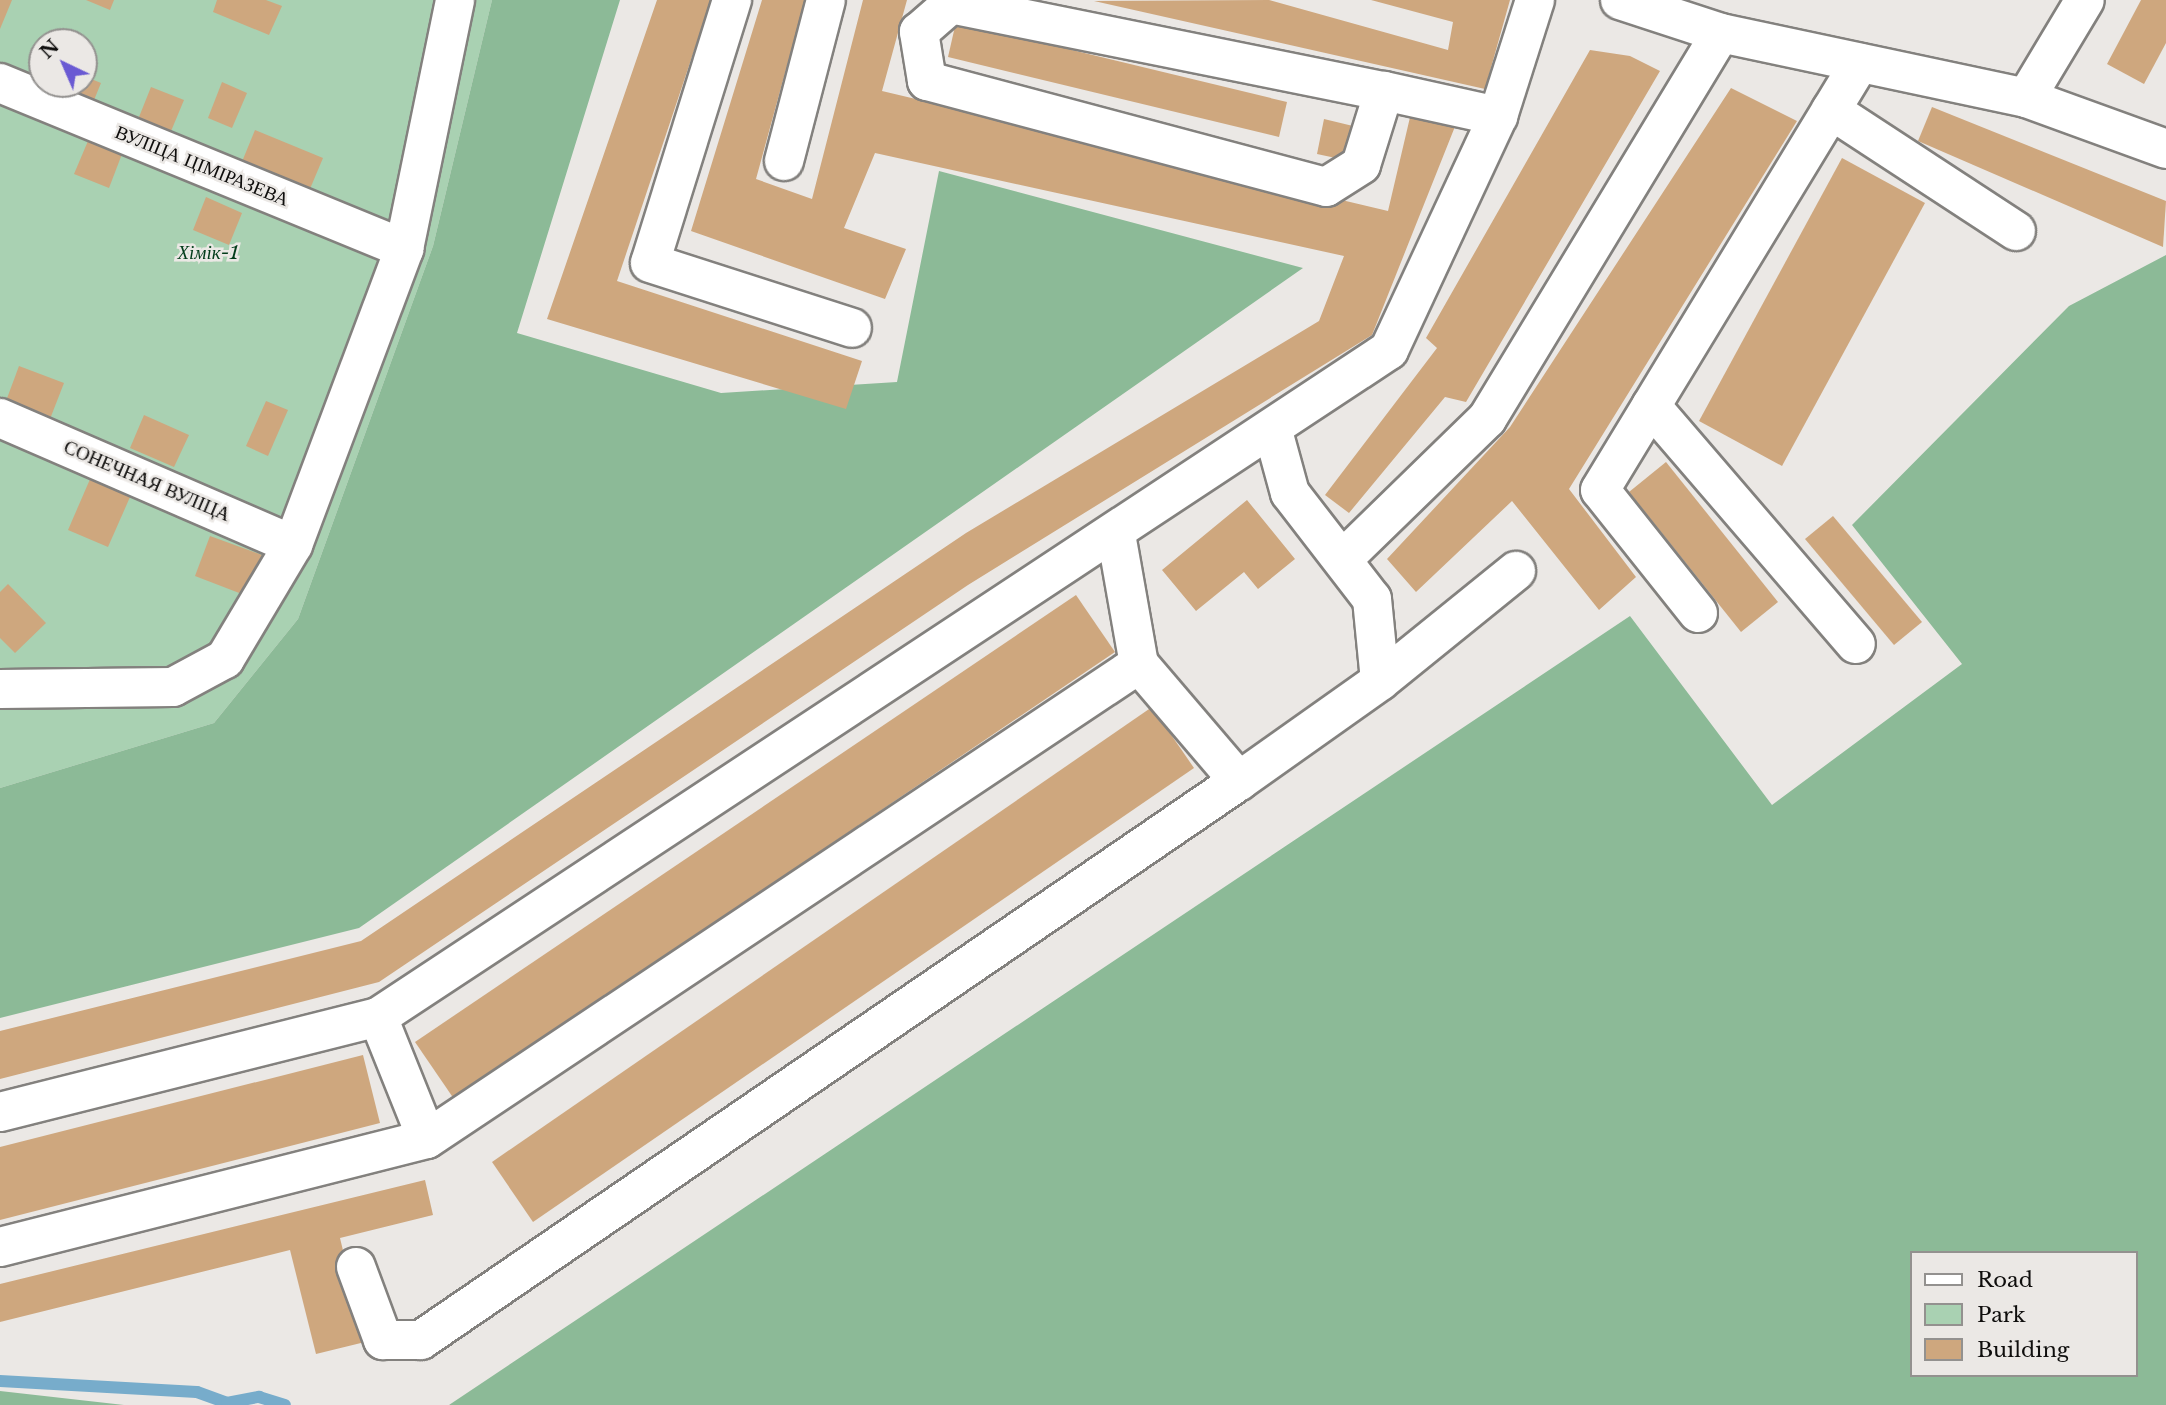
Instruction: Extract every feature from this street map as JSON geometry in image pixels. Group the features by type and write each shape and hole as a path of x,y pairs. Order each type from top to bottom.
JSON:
{"street":[{"path":"0,689 173,687 225,659 293,545 404,249 455,0"},
{"path":"732,0 650,263 852,328"},
{"path":"784,161 826,0"},
{"path":"0,1112 378,1017 1273,431 1389,350 1498,116 1535,0"},
{"path":"1620,0 1721,33 2026,98 2166,149"},
{"path":"2026,98 2085,0"},
{"path":"1384,91 1361,165 1326,187 927,81 919,32 951,4 1384,91 1498,116"},
{"path":"1345,557 1487,419 1721,33"},
{"path":"1698,613 1600,490 1860,63"},
{"name":"ВУЛІЦА ЦІМІРАЗЕВА","path":"0,83 404,249"},
{"path":"1831,110 2016,232"},
{"path":"1651,406 1856,644"},
{"name":"СОНЕЧНАЯ ВУЛІЦА","path":"0,418 293,545"},
{"path":"1273,431 1290,493 1345,557 1372,599 1380,681"},
{"path":"1116,534 1139,664 1239,781"},
{"path":"356,1267 383,1340 421,1340 1239,781 1380,681 1516,571"},
{"path":"0,1247 427,1139 1139,664"},
{"path":"378,1017 427,1139"}],"green space":[{"name":"Хімік-1","path":"0,0 492,0 433,246 298,619 214,723 0,788"},
{"path":"492,0 620,0 517,333 721,393 897,382 939,171 1303,268 359,928 0,1018 0,788 214,723 298,619 433,246"},
{"path":"2166,255 2166,1405 449,1405 1630,616 1772,805 1962,664 1852,525 2069,306"},
{"path":"0,1391 124,1405 0,1405"}],"building":[{"path":"0,0 12,0 0,29"},
{"path":"86,0 114,0 110,10"},
{"path":"217,0 266,0 282,6 269,35 213,12"},
{"path":"657,0 711,0 617,281 862,361 846,409 547,319"},
{"path":"762,0 805,0 756,179 812,199 863,0 907,0 882,91 1388,211 1411,113 1456,124 1372,335 968,585 379,982 0,1079 0,1031 361,941 966,533 1319,321 1344,256 875,153 844,228 906,249 885,299 691,231"},
{"path":"1269,0 1448,50 1453,22 1371,0 1510,0 1485,89 1094,1"},
{"path":"2141,0 2166,0 2166,43 2144,84 2107,64"},
{"path":"956,22 1287,102 1279,137 948,57"},
{"path":"1590,50 1630,56 1660,71 1466,402 1445,397 1349,513 1325,495 1437,348 1426,338"},
{"path":"222,82 247,93 232,128 208,118"},
{"path":"151,87 184,100 169,136 137,122"},
{"path":"1731,88 1797,121 1569,489 1636,577 1599,610 1512,501 1416,592 1387,559 1510,427"},
{"path":"75,98 95,98 92,105"},
{"path":"1932,107 2166,201 2163,247 1918,141"},
{"path":"1324,119 1353,126 1345,160 1317,154"},
{"path":"255,130 323,158 307,196 239,169"},
{"path":"88,141 122,154 109,188 74,174"},
{"path":"1842,158 1925,203 1782,466 1699,421"},
{"path":"206,197 242,213 229,245 193,230"},
{"path":"19,366 64,383 50,419 6,401"},
{"path":"266,401 288,410 268,456 246,446"},
{"path":"144,415 189,435 174,467 130,448"},
{"path":"1666,462 1778,602 1741,632 1629,492"},
{"path":"94,470 134,488 108,547 68,530"},
{"path":"1247,500 1295,559 1258,589 1244,572 1196,611 1162,570"},
{"path":"1833,516 1922,622 1894,645 1805,539"},
{"path":"210,536 262,555 247,596 195,576"},
{"path":"8,584 46,623 15,653 0,638 0,592"},
{"path":"1076,595 1115,652 454,1099 415,1042"},
{"path":"1152,707 1194,768 533,1222 492,1162"},
{"path":"363,1055 380,1123 0,1220 0,1147"},
{"path":"425,1180 433,1215 340,1238 365,1342 316,1354 290,1250 0,1322 0,1284"}],"waterway":[{"path":"0,1381 197,1392 227,1403 259,1397 285,1405"}]}
